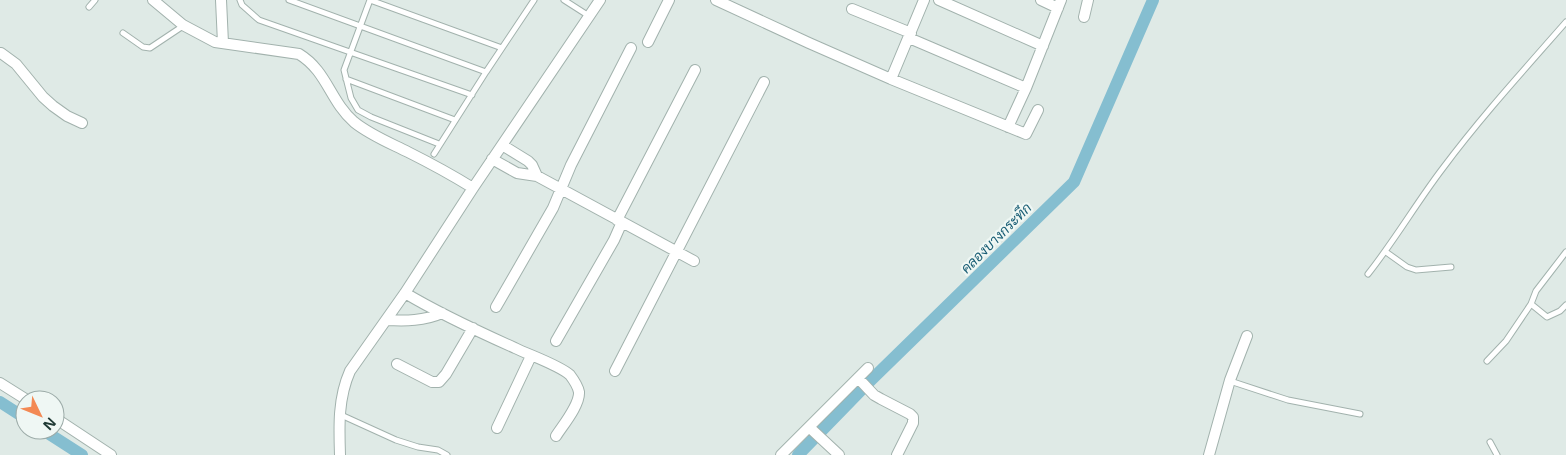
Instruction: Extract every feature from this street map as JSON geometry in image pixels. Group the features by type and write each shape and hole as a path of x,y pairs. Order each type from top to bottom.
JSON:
{"street":[{"path":"153,0 184,25 215,42 299,54 310,60 340,107 355,122 374,135 436,166 473,188"},
{"path":"221,0 223,43"},
{"path":"340,455 340,414 344,384 350,371 405,293 492,159 600,0"},
{"path":"648,42 669,0"},
{"path":"717,0 891,79 1026,134 1038,110"},
{"path":"891,79 924,0"},
{"path":"939,0 1043,46"},
{"path":"1008,127 1060,4 1041,0"},
{"path":"1084,17 1088,0"},
{"path":"852,8 1026,88"},
{"path":"496,308 552,208 571,165 632,48"},
{"path":"2,51 53,106 67,116 82,123"},
{"path":"556,341 614,240 619,221 695,70"},
{"path":"614,371 764,82"},
{"path":"502,145 528,161 537,176"},
{"path":"492,159 517,172 537,176 694,261"},
{"path":"405,293 569,375 579,392 576,405 556,436"},
{"path":"386,320 404,321 430,318 442,313"},
{"path":"397,364 432,382 439,382 446,374 473,328"},
{"path":"1209,455 1230,380 1247,336"},
{"path":"498,428 531,356"},
{"path":"781,455 860,380 868,368"},
{"path":"860,380 874,395 910,414 913,418 913,423 897,455"},
{"path":"0,383 15,392"},
{"path":"65,425 111,455"},
{"path":"810,428 836,452"}],"lane":[{"path":"89,7 95,0"},
{"path":"240,0 242,5 259,20 472,95"},
{"path":"289,0 486,72"},
{"path":"440,144 371,117 358,110 351,98 344,70 370,0 502,48"},
{"path":"434,154 534,0"},
{"path":"564,0 590,16"},
{"path":"1368,274 1386,252 1442,169 1503,94 1566,22"},
{"path":"123,33 143,47 150,48 184,25"},
{"path":"346,79 455,120"},
{"path":"1386,252 1407,267 1416,270 1451,267"},
{"path":"1487,361 1506,341 1531,304 1536,292 1566,252"},
{"path":"1531,304 1547,317 1560,311 1566,305"},
{"path":"1230,380 1288,400 1360,414"},
{"path":"340,414 396,440 418,447 438,450 447,455"},
{"path":"1490,442 1496,455"}],"waterway":[{"name":"คลองบางกระทึก","path":"798,455 866,385 1074,182 1153,0"},
{"path":"0,402 15,412"},
{"path":"59,440 82,455"}]}
